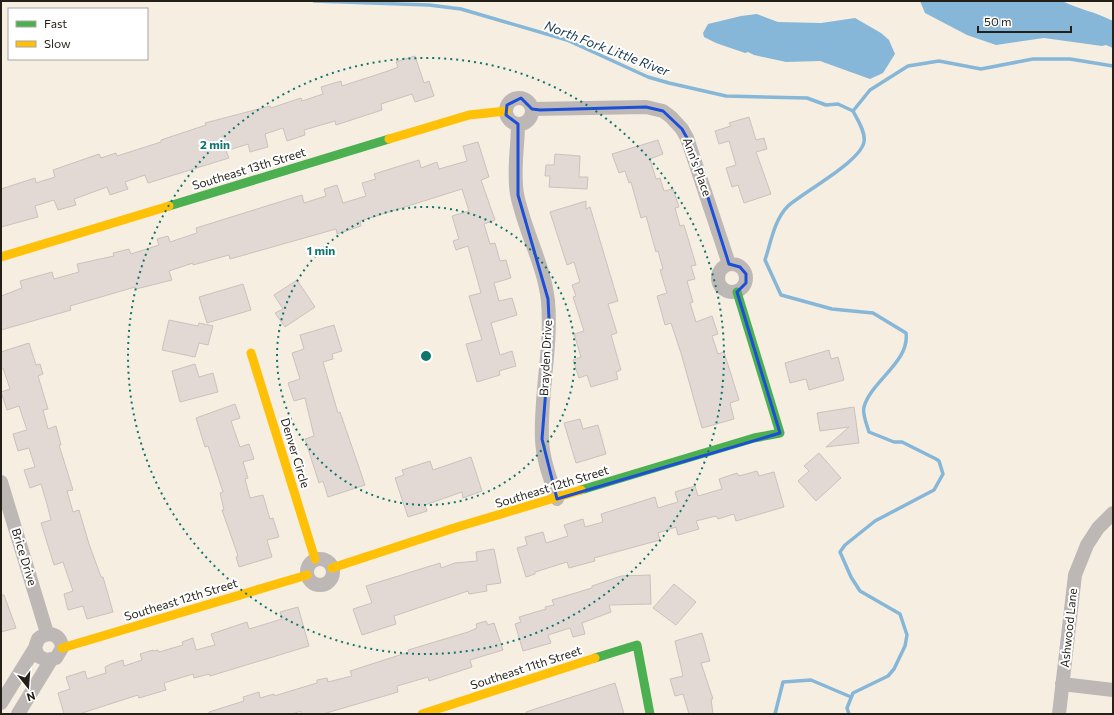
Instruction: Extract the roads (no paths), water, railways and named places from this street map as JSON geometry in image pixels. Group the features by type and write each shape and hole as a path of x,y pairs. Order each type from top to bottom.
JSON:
{"street":[{"path":"516,98 526,99 532,109 530,117 526,122 518,124 510,120 506,111 507,105 516,98"},
{"name":"Ann's Place","path":"532,109 646,106 663,112 671,117 682,129 692,147 729,264"},
{"name":"Southeast 13th Street","path":"1,257 453,119 469,115 506,111"},
{"name":"Brayden Drive","path":"518,124 516,169 518,195 543,276 548,299 550,338 542,439 545,463 557,499"},
{"path":"729,264 740,266 746,274 746,283 737,292 727,292 721,288 717,280 722,267 729,264"},
{"name":"Southeast 12th Street","path":"332,568 454,528 557,499 754,438 780,433 737,292"},
{"name":"Denver Circle","path":"251,353 315,559"},
{"name":"Brice Drive","path":"1,482 47,633"},
{"name":"Ashwood Lane","path":"1060,714 1062,684 1075,574 1087,545 1098,528 1113,513"},
{"path":"315,559 328,561 332,568 330,579 322,584 312,582 307,575 308,567 315,559"},
{"name":"Southeast 12th Street","path":"62,648 307,575"},
{"path":"1,703 35,648 38,638 47,633 58,637 62,648 59,655 51,660 18,714"},
{"name":"Southeast 11th Street","path":"422,714 636,645 650,714"},
{"path":"35,648 38,656 42,659 51,660"},
{"path":"1062,684 1113,690"}],"water":[{"path":"920,1 1062,1 1113,21 1113,48 1106,45 1102,46 1044,38 996,45 967,35 925,13"},
{"path":"757,14 778,22 821,23 855,18 881,33 889,40 895,54 883,73 870,79 820,61 786,62 754,55 748,52 745,53 716,43 704,37 703,33 708,24 741,16"}],"waterway":[{"name":"North Fork Little River","path":"314,1 429,5 461,9 567,40 648,77 669,83 726,96 807,98 826,105 838,104 853,111"},
{"name":"North Fork Little River","path":"853,111 870,90 908,66 939,61 981,69 1033,59 1070,59 1113,66"},
{"path":"849,714 847,708 853,693 888,676 894,669 905,646 907,635 900,614 860,591 851,577 840,552 845,545 875,521 934,490 943,474 939,461 902,442 894,442 869,432 865,420 864,407 868,398 902,353 906,343 906,333 873,313 832,309 781,295 765,260 776,224 788,206 843,167 860,150 864,142 864,134 853,111"},
{"path":"775,714 783,682 811,680 851,697"}]}
